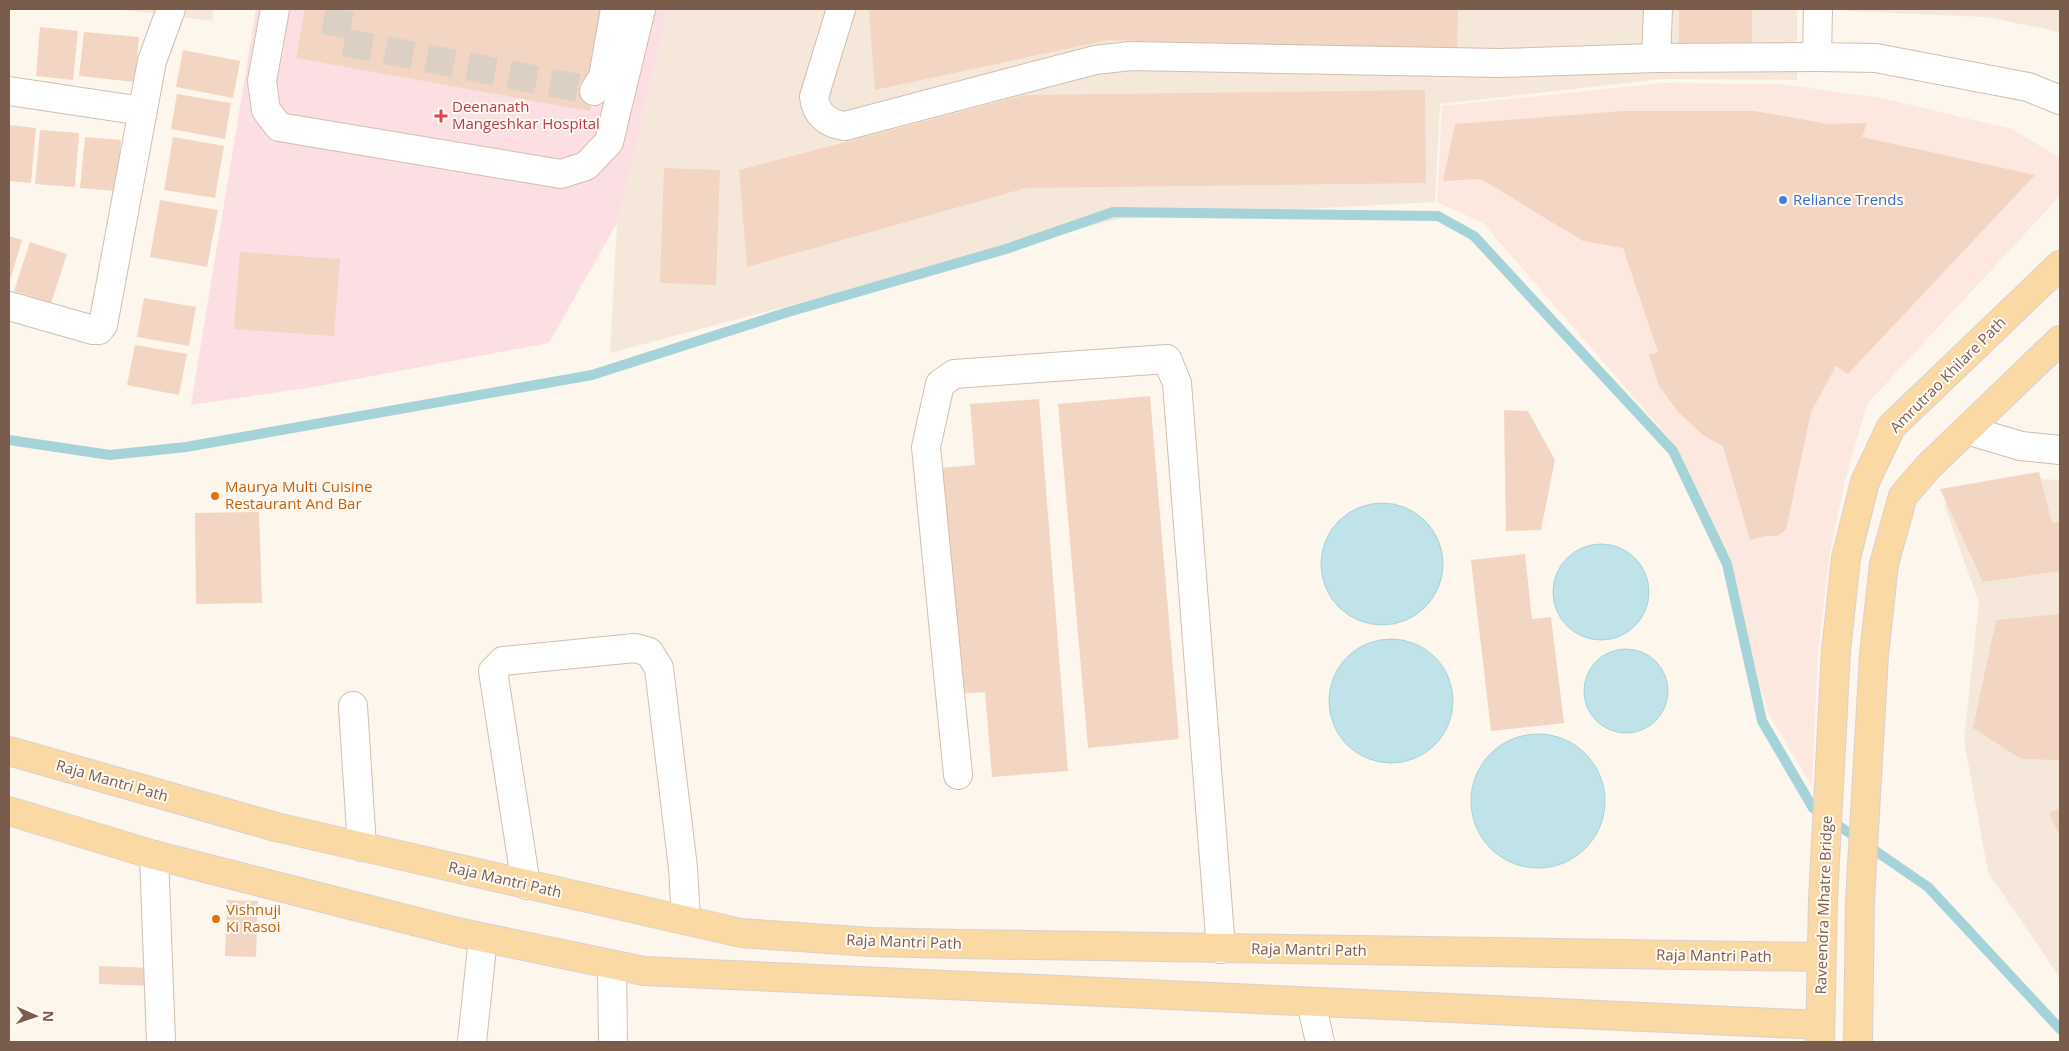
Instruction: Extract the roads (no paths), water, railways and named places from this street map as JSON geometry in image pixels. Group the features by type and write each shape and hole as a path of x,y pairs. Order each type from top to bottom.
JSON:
{"main road":[{"name":"Amrutrao Khilare Path","path":"1829,769 1836,651 1846,558 1865,482 1891,427 2060,265"},
{"path":"1858,1042 1860,901 1874,654 1884,564 1903,496 1928,467 2060,340"},
{"name":"Raja Mantri Path","path":"9,751 276,827 741,933 871,942 1821,958"},
{"name":"Raveendra Mhatre Bridge","path":"1820,1034 1821,958 1829,769"},
{"path":"9,811 154,855 483,938 644,971 1311,1002 1820,1034"},
{"path":"960,944 960,986"}],"street":[{"path":"9,306 93,330 99,330 103,325 152,61 171,9"},
{"path":"275,9 262,81 266,110 279,127 561,174 586,166 609,142 641,9"},
{"path":"594,91 603,77 615,9"},
{"path":"841,9 814,97 814,105 819,115 831,123 845,126 1095,60 1132,56 1500,64 1656,58 1817,56 1876,58 2028,87 2060,100"},
{"path":"1656,58 1658,9"},
{"path":"1817,56 1818,9"},
{"path":"9,91 142,111"},
{"path":"958,775 926,447 940,384 954,374 1167,359 1177,383 1222,948"},
{"path":"1967,430 2021,446 2060,450"},
{"path":"526,885 493,671 503,661 635,648 648,652 659,668 683,868 686,920"},
{"path":"353,706 362,847"},
{"path":"154,855 161,1042"},
{"path":"472,1042 483,938"},
{"path":"612,965 613,1042"},
{"path":"1311,1002 1320,1042"}],"water":[{"path":"1382,503 1394,504 1405,508 1416,513 1425,521 1433,530 1438,541 1442,552 1442,576 1438,587 1433,598 1425,607 1416,615 1405,620 1394,624 1382,625 1370,624 1359,620 1348,615 1339,607 1331,598 1326,587 1322,576 1321,564 1322,552 1326,541 1331,530 1339,521 1348,513 1359,508 1370,504"},
{"path":"1601,544 1619,548 1635,558 1645,574 1649,592 1645,610 1635,626 1619,636 1601,640 1583,636 1567,626 1557,610 1553,592 1557,574 1567,558 1583,548"},
{"path":"1391,639 1415,644 1435,657 1448,677 1453,701 1448,725 1435,745 1415,758 1391,763 1367,758 1347,745 1334,725 1329,701 1334,677 1347,657 1367,644"},
{"path":"1626,649 1642,652 1656,661 1665,675 1668,691 1665,707 1656,721 1642,730 1626,733 1610,730 1596,721 1587,707 1584,691 1587,675 1596,661 1610,652"},
{"path":"1538,734 1564,739 1586,753 1600,775 1605,801 1600,827 1586,849 1564,863 1538,868 1512,863 1490,849 1476,827 1471,801 1476,775 1490,753 1512,739"}],"waterway":[{"path":"9,440 110,455 186,447 592,375 788,312 1006,249 1113,212 1438,216 1474,236 1673,451 1727,564 1762,721 1813,808 1928,887 2060,1029"}],"tunnel":[{"path":"340,9 334,40 594,91"}],"place":[{"name":"Deenanath Mangeshkar Hospital","path":"441,116"},
{"name":"Reliance Trends","path":"1783,200"},
{"name":"Maurya Multi Cuisine Restaurant And Bar","path":"215,496"},
{"name":"Vishnuji Ki Rasoi","path":"216,919"}]}
